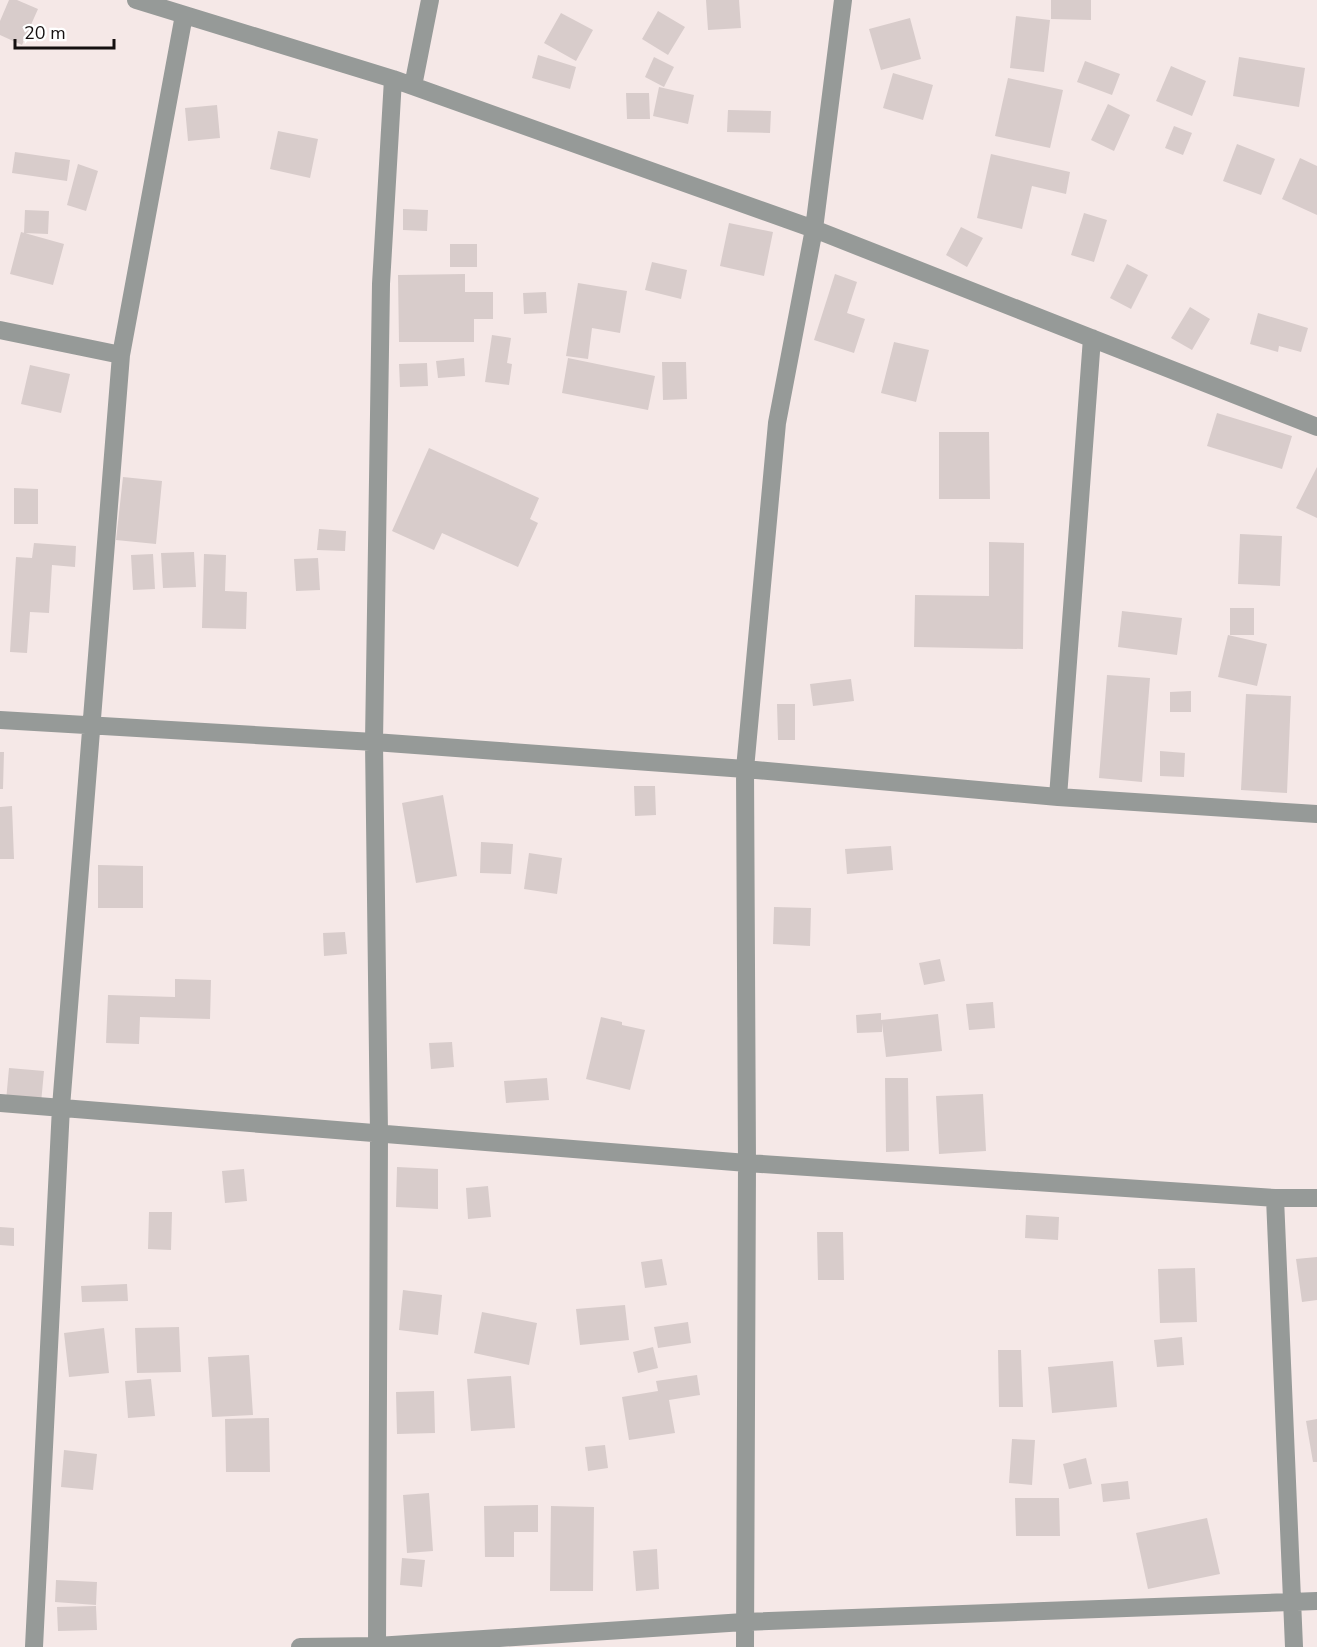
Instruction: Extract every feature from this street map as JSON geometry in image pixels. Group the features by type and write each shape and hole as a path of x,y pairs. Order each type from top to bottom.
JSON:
{"street":[{"path":"136,0 393,79 813,229 1317,427"},
{"path":"413,86 430,0"},
{"path":"745,1647 747,1163 745,769 777,423 813,229 843,0"},
{"path":"34,1647 61,1107 121,355 184,15"},
{"path":"377,1647 379,1132 375,742 381,284 393,79"},
{"path":"0,330 121,355"},
{"path":"1058,797 1092,338"},
{"path":"0,720 375,742 745,769 1058,797 1317,813"},
{"path":"0,1103 747,1163 1275,1198 1317,1198"},
{"path":"1275,1198 1294,1647"},
{"path":"300,1647 377,1647 744,1622 1317,1601"}],"building":[{"path":"9,0 17,0 38,9 22,45 0,35 0,21"},
{"path":"706,0 739,0 741,28 708,30"},
{"path":"1051,0 1091,0 1091,20 1051,19"},
{"path":"658,11 685,27 668,55 642,39"},
{"path":"561,13 593,30 576,61 544,43"},
{"path":"1016,16 1050,20 1044,72 1010,68"},
{"path":"910,18 921,59 881,70 869,29"},
{"path":"538,55 576,67 570,89 532,78"},
{"path":"654,57 674,67 664,87 645,77"},
{"path":"1239,57 1305,68 1299,107 1233,96"},
{"path":"1085,61 1120,74 1112,95 1077,82"},
{"path":"1171,66 1206,81 1192,116 1156,101"},
{"path":"893,73 933,85 923,120 883,108"},
{"path":"1008,78 1063,90 1050,148 995,136"},
{"path":"659,87 694,95 688,124 653,116"},
{"path":"626,93 649,93 650,119 627,119"},
{"path":"1108,104 1130,115 1114,151 1091,140"},
{"path":"217,105 220,138 188,141 185,108"},
{"path":"728,110 771,111 770,133 727,132"},
{"path":"1174,126 1192,133 1183,155 1165,148"},
{"path":"278,131 318,139 310,178 270,169"},
{"path":"1237,144 1275,159 1261,195 1223,181"},
{"path":"15,152 70,160 67,181 12,173"},
{"path":"991,154 1070,172 1066,194 1032,186 1022,229 977,218"},
{"path":"1300,158 1317,166 1317,215 1282,199"},
{"path":"78,164 98,171 86,211 67,205"},
{"path":"403,209 428,210 427,231 403,230"},
{"path":"25,210 49,211 48,234 24,233"},
{"path":"1084,213 1107,220 1094,262 1071,255"},
{"path":"729,223 773,232 764,276 720,266"},
{"path":"961,227 983,238 967,267 946,255"},
{"path":"21,232 64,244 53,285 10,274"},
{"path":"450,244 477,244 477,267 450,267"},
{"path":"652,262 687,270 681,299 645,290"},
{"path":"1127,264 1148,275 1131,309 1110,298"},
{"path":"465,274 465,292 493,292 493,319 474,319 474,342 399,342 398,275"},
{"path":"835,274 857,282 847,313 865,319 854,353 814,340"},
{"path":"578,283 627,291 620,333 592,328 588,359 566,356"},
{"path":"546,292 547,313 524,314 523,293"},
{"path":"1190,307 1210,319 1192,350 1171,338"},
{"path":"1258,313 1308,328 1301,352 1279,346 1278,352 1250,344"},
{"path":"492,335 511,338 507,363 512,364 509,385 485,382"},
{"path":"894,342 929,350 916,402 881,393"},
{"path":"464,358 465,376 438,378 436,361"},
{"path":"568,358 655,376 648,410 562,393"},
{"path":"662,362 686,362 687,399 663,400"},
{"path":"427,363 428,386 400,387 399,364"},
{"path":"30,365 70,374 61,413 21,404"},
{"path":"1217,413 1292,436 1282,469 1207,446"},
{"path":"939,432 989,432 990,499 939,499"},
{"path":"429,448 539,498 530,519 538,523 518,567 442,533 434,550 392,531"},
{"path":"1317,467 1317,518 1296,508"},
{"path":"123,477 162,481 156,544 116,540"},
{"path":"14,488 38,489 38,524 14,524"},
{"path":"319,529 346,531 345,551 317,550"},
{"path":"1240,534 1282,536 1280,586 1238,584"},
{"path":"989,542 1024,543 1023,649 914,647 915,595 989,596"},
{"path":"34,543 76,546 75,567 52,565 49,613 30,612 27,653 10,652 16,557 32,558"},
{"path":"194,552 196,587 163,588 161,553"},
{"path":"153,554 155,589 133,590 131,555"},
{"path":"204,554 226,555 225,591 247,592 246,629 202,628"},
{"path":"318,558 320,590 296,591 294,559"},
{"path":"1230,608 1254,608 1254,635 1230,635"},
{"path":"1122,611 1182,618 1177,655 1118,647"},
{"path":"1228,635 1267,644 1257,686 1218,677"},
{"path":"1107,675 1150,678 1142,782 1099,778"},
{"path":"851,679 854,701 813,706 810,684"},
{"path":"1191,691 1191,712 1170,712 1170,692"},
{"path":"1246,694 1291,696 1287,793 1241,790"},
{"path":"777,704 795,704 795,740 778,740"},
{"path":"1160,751 1185,753 1184,777 1160,776"},
{"path":"0,752 4,752 3,789 0,789"},
{"path":"634,786 655,786 656,815 635,816"},
{"path":"443,795 457,876 416,883 402,803"},
{"path":"12,806 14,859 0,859 0,807"},
{"path":"481,842 513,844 511,874 480,873"},
{"path":"891,846 893,870 847,874 845,849"},
{"path":"529,853 562,858 557,894 524,889"},
{"path":"98,865 143,866 143,908 98,908"},
{"path":"774,907 811,908 810,946 773,944"},
{"path":"345,932 347,954 324,956 323,933"},
{"path":"940,959 945,981 924,985 919,963"},
{"path":"175,979 211,980 210,1019 140,1017 139,1044 106,1043 108,995 175,997"},
{"path":"993,1002 995,1028 969,1030 966,1004"},
{"path":"881,1013 881,1020 938,1014 942,1051 886,1057 882,1023 882,1032 857,1033 856,1015"},
{"path":"601,1017 645,1030 630,1090 586,1079"},
{"path":"452,1042 454,1067 431,1069 429,1043"},
{"path":"9,1068 44,1071 41,1103 6,1101"},
{"path":"547,1078 549,1100 506,1103 504,1081"},
{"path":"885,1078 908,1078 909,1151 886,1152"},
{"path":"983,1094 986,1151 939,1154 936,1096"},
{"path":"397,1167 438,1169 438,1209 396,1207"},
{"path":"244,1169 247,1201 225,1203 222,1171"},
{"path":"488,1186 491,1217 468,1219 466,1188"},
{"path":"149,1212 172,1212 171,1250 148,1249"},
{"path":"1026,1215 1059,1217 1058,1240 1025,1238"},
{"path":"0,1227 14,1228 14,1246 0,1245"},
{"path":"817,1232 843,1232 844,1280 818,1280"},
{"path":"1317,1257 1317,1300 1302,1302 1296,1259"},
{"path":"662,1259 667,1285 645,1288 641,1262"},
{"path":"1195,1268 1197,1322 1160,1323 1158,1269"},
{"path":"127,1284 128,1301 82,1302 81,1286"},
{"path":"403,1290 442,1295 438,1335 399,1330"},
{"path":"625,1305 629,1340 580,1345 576,1309"},
{"path":"482,1312 537,1323 529,1365 474,1353"},
{"path":"688,1322 691,1343 658,1348 654,1327"},
{"path":"179,1327 181,1372 137,1373 135,1328"},
{"path":"104,1328 109,1373 69,1377 64,1333"},
{"path":"1182,1337 1184,1365 1157,1367 1154,1340"},
{"path":"653,1347 658,1368 638,1373 633,1352"},
{"path":"998,1350 1021,1350 1023,1407 999,1407"},
{"path":"249,1355 253,1415 212,1417 208,1357"},
{"path":"1113,1361 1117,1407 1052,1413 1048,1367"},
{"path":"697,1375 700,1395 669,1400 675,1433 629,1440 622,1397 658,1391 656,1381"},
{"path":"511,1376 515,1428 471,1431 467,1379"},
{"path":"151,1379 155,1416 128,1418 125,1381"},
{"path":"434,1391 435,1433 397,1434 396,1392"},
{"path":"269,1418 270,1472 226,1472 225,1419"},
{"path":"1317,1419 1317,1462 1313,1462 1306,1421"},
{"path":"1012,1439 1035,1440 1032,1485 1009,1483"},
{"path":"605,1445 608,1468 588,1471 585,1447"},
{"path":"64,1450 97,1454 93,1490 61,1487"},
{"path":"1086,1458 1092,1484 1069,1489 1063,1464"},
{"path":"1128,1481 1130,1499 1103,1502 1101,1484"},
{"path":"429,1493 433,1551 407,1553 403,1495"},
{"path":"1015,1498 1059,1498 1060,1536 1016,1536"},
{"path":"538,1505 538,1532 514,1532 514,1557 485,1557 484,1506"},
{"path":"551,1506 594,1507 593,1591 550,1591"},
{"path":"1207,1518 1220,1574 1148,1589 1136,1533"},
{"path":"657,1549 659,1589 636,1591 633,1551"},
{"path":"402,1558 425,1560 422,1587 400,1585"},
{"path":"56,1580 97,1582 96,1605 55,1602"},
{"path":"96,1606 97,1630 58,1631 57,1607"}]}
